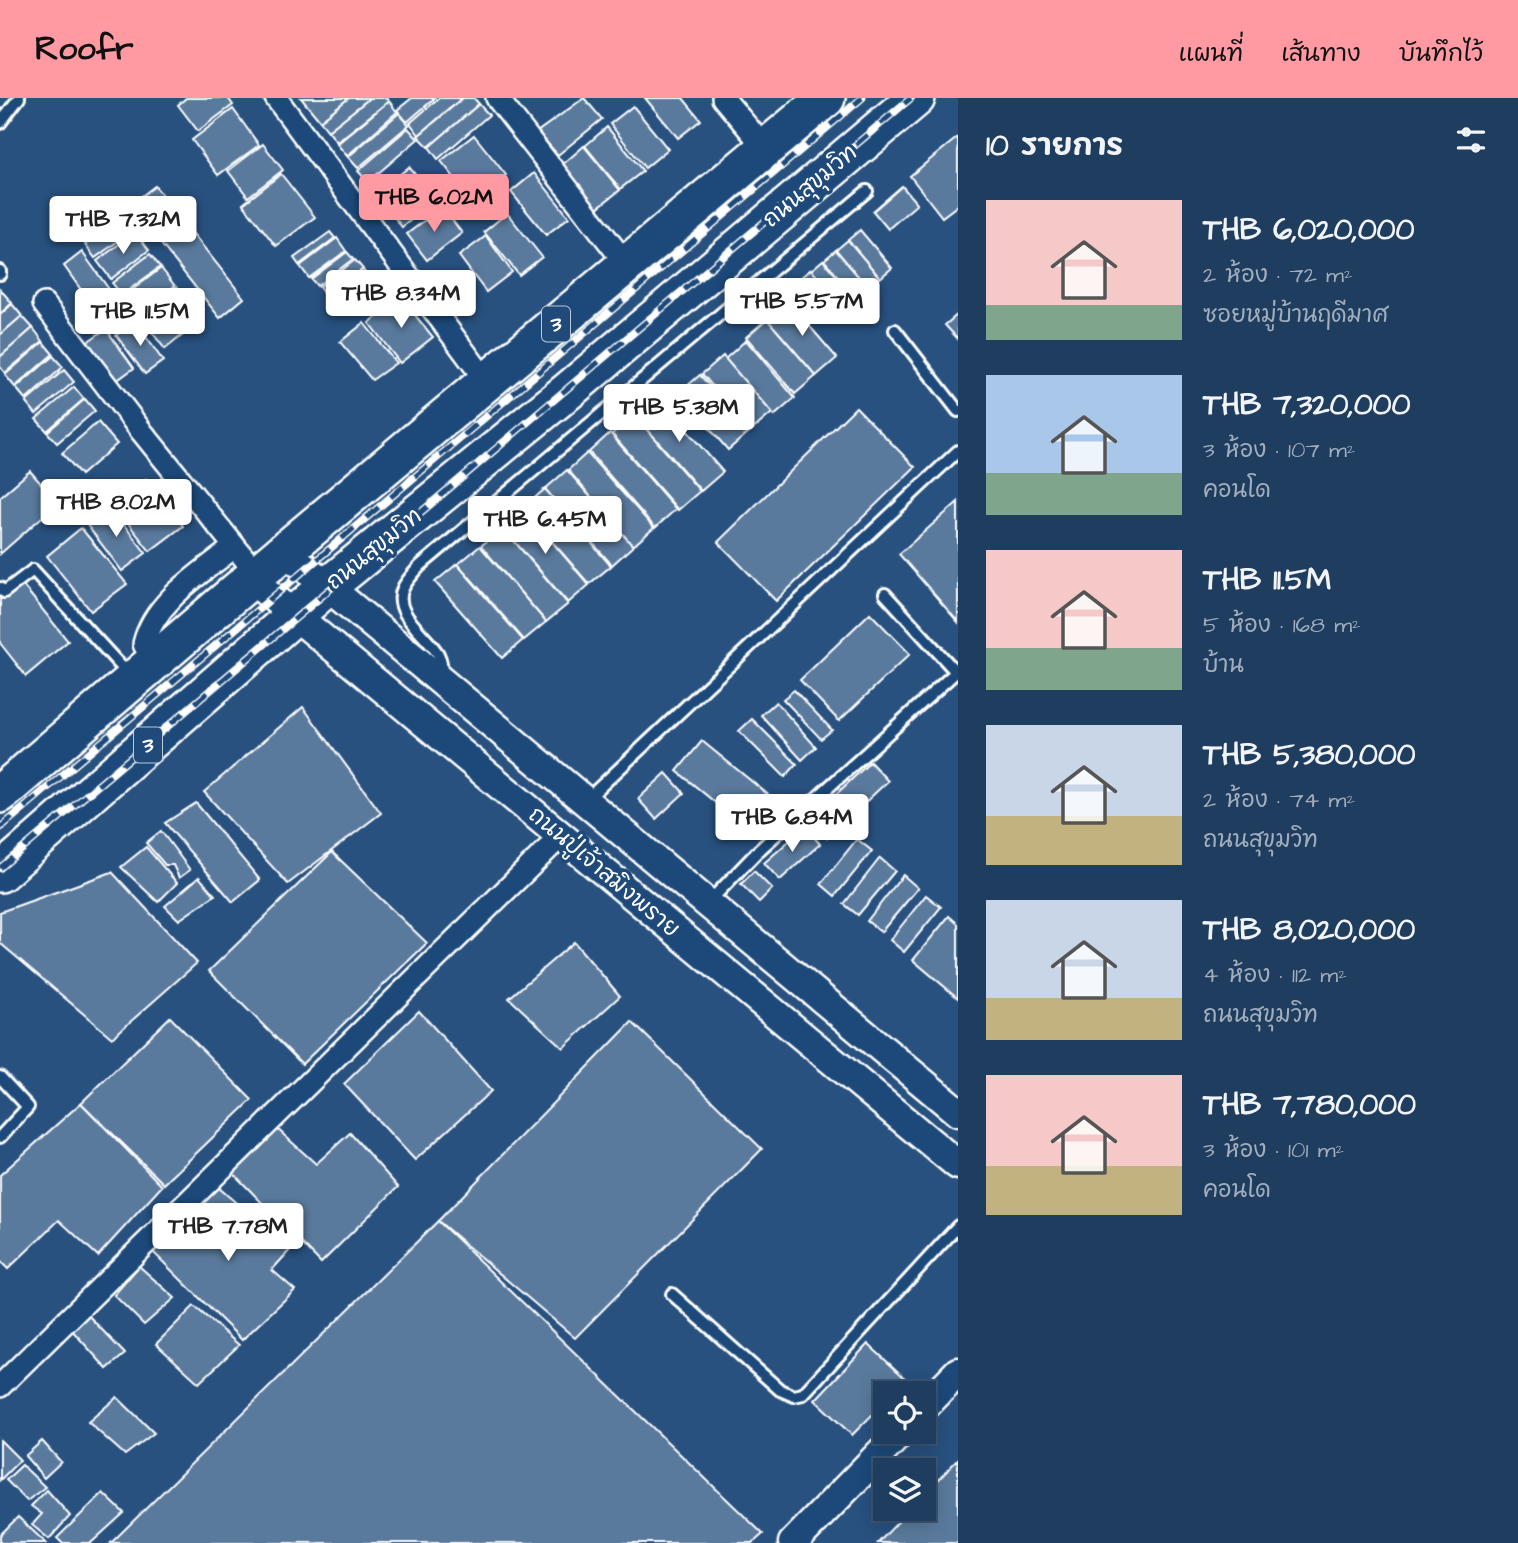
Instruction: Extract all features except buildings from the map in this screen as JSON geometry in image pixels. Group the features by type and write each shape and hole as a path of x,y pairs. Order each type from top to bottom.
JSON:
{"highway":[{"name":"3","path":"0,794 143,671 247,566 285,551 826,98"},
{"name":"ถนนสุขุมวิท","path":"0,873 328,586 558,399 916,98"}],"main road":[{"name":"ถนนปู่เจ้าสมิงพราย","path":"285,551 958,1112"},
{"name":"ถนนปู่เจ้าสมิงพราย","path":"247,566 295,617 958,1165"},
{"path":"936,1395 958,1372"},
{"path":"793,1543 889,1444"}],"street":[{"path":"276,98 487,382"},
{"path":"496,98 627,265"},
{"path":"723,98 766,149"},
{"path":"44,304 247,566"},
{"path":"0,1386 561,836"}],"lane":[{"path":"0,123 19,98"},
{"path":"442,682 442,667 438,654 412,625 401,604 401,591 407,581 867,191"},
{"path":"895,330 958,411"},
{"path":"584,801 958,451"},
{"path":"0,588 4,592 33,570 143,671"},
{"path":"707,904 758,851 956,671 885,594"},
{"path":"0,1077 28,1107 0,1137"},
{"path":"672,1294 780,1390 794,1396 803,1394 958,1226"}],"railway":[{"path":"0,828 862,98"},
{"path":"0,868 911,98"}]}
